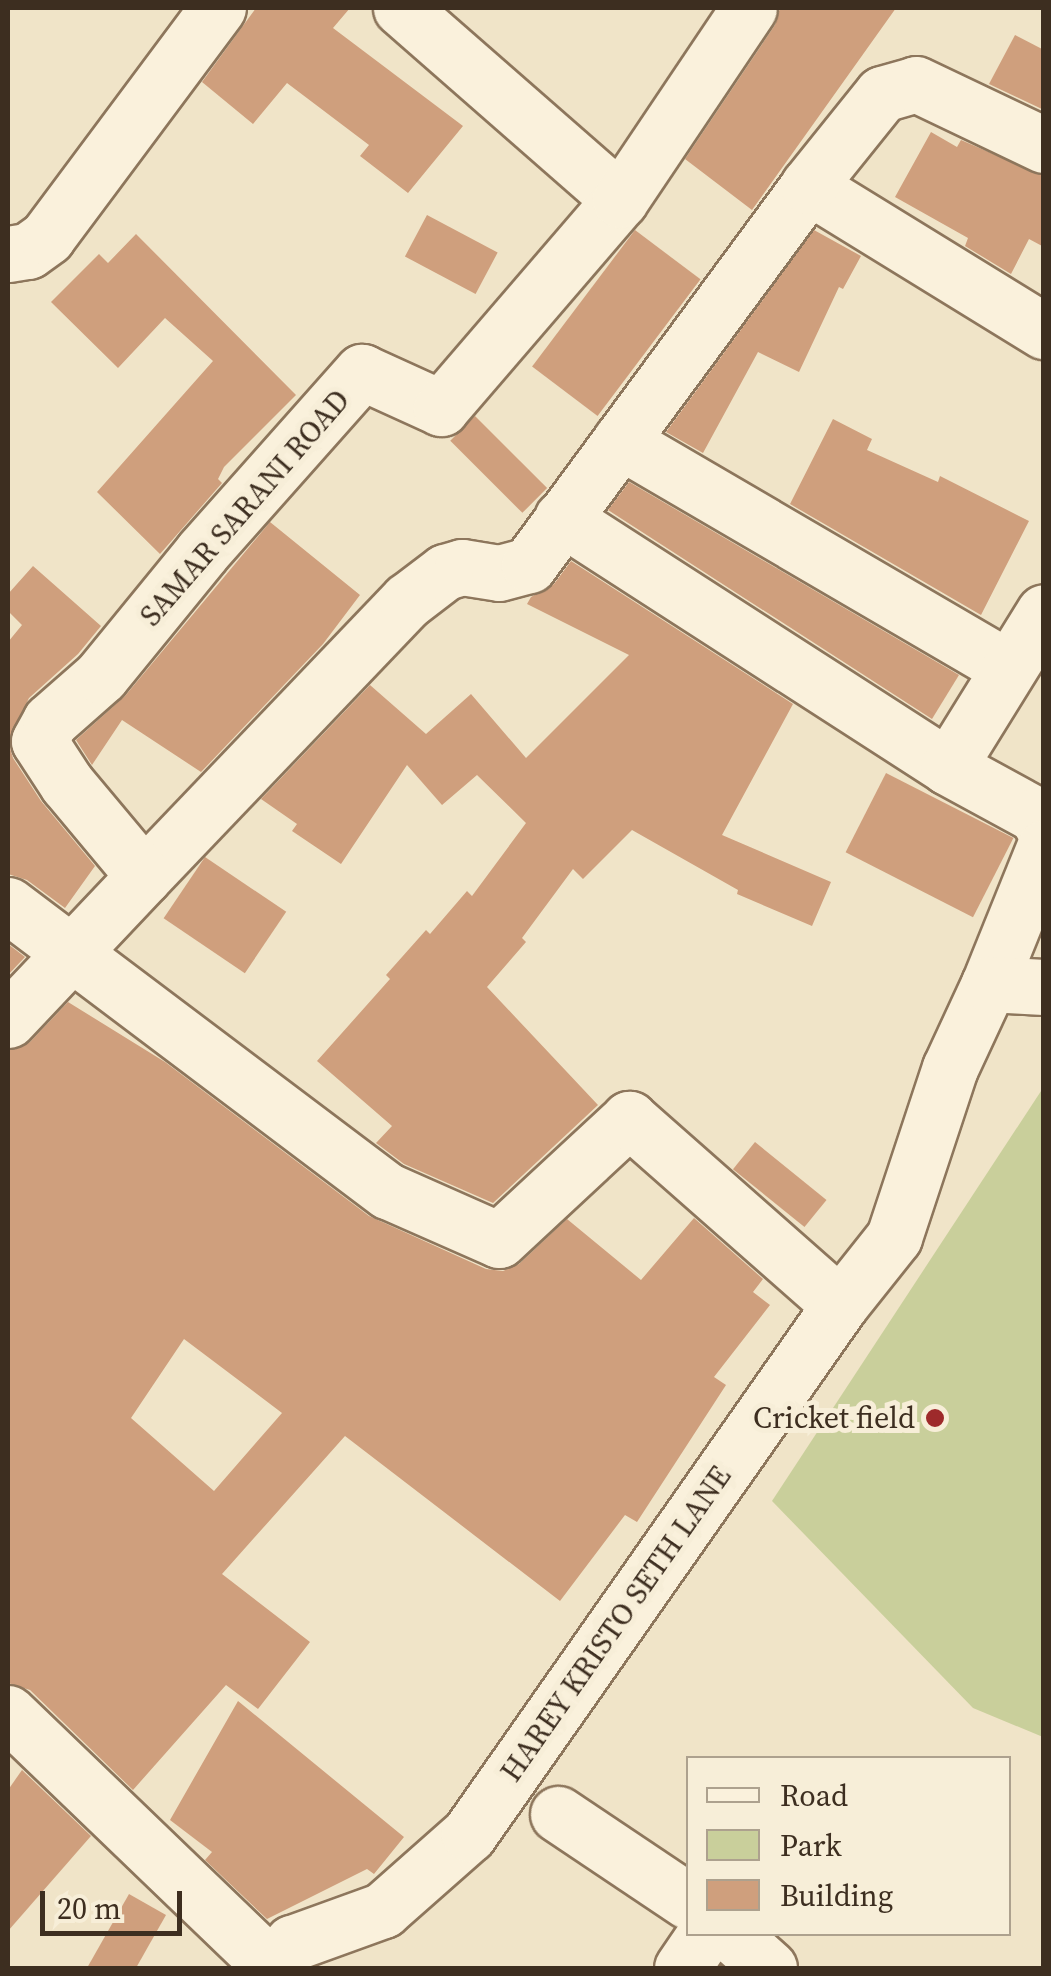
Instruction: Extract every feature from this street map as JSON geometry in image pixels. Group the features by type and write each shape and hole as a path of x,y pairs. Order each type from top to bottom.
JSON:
{"street":[{"path":"8,254 28,251 47,236 218,8"},
{"path":"401,8 620,200"},
{"name":"SAMAR SARANI ROAD","path":"144,876 67,784 39,741 50,721 101,676 202,552 362,372 442,408 620,200 748,8"},
{"path":"8,1020 68,951 408,601 445,572 462,567 499,573 529,564 808,186 882,94 902,84 916,84 1044,145"},
{"path":"808,186 1044,331"},
{"path":"620,441 1009,668"},
{"path":"562,518 948,768 1036,815 1044,830"},
{"path":"948,768 1044,612"},
{"name":"HAREY KRISTO SETH LANE","path":"271,1968 292,1942 383,1910 468,1834 840,1305 894,1237 950,1068 1044,848"},
{"path":"8,905 388,1190 499,1240 629,1119 840,1305"},
{"path":"989,984 1044,987"},
{"path":"8,1713 271,1968"},
{"path":"558,1814 686,1900"},
{"path":"682,1968 704,1936"},
{"path":"733,1936 769,1968"}],"green space":[{"name":"Cricket field","path":"1043,1088 1043,1737 973,1708 772,1501"}],"building":[{"path":"256,8 350,8 333,28 463,126 408,193 360,156 369,145 287,83 253,124 202,82"},
{"path":"780,8 896,8 752,210 685,159 775,25"},
{"path":"1015,35 1044,50 1044,110 989,84"},
{"path":"931,132 957,147 961,140 1044,176 1044,247 1029,239 1011,274 965,246 968,238 895,197"},
{"path":"427,215 498,253 476,294 405,256"},
{"path":"635,230 700,279 598,416 532,367"},
{"path":"814,230 861,256 843,289 839,287 799,372 758,352 703,453 666,432"},
{"path":"136,234 296,395 224,467 218,479 222,483 160,554 97,492 213,361 165,318 118,368 51,302 99,254 108,263"},
{"path":"475,416 547,488 522,513 450,441"},
{"path":"833,419 872,439 867,450 938,482 940,476 1029,521 981,615 790,504"},
{"path":"629,482 959,675 932,719 608,510"},
{"path":"270,522 360,595 323,644 201,772 122,720 92,765 76,740 125,696"},
{"path":"571,561 793,704 722,835 831,882 812,926 737,894 738,890 632,830 583,879 573,869 522,938 526,942 487,987 598,1105 493,1203 404,1164 376,1143 392,1126 317,1061 390,979 386,975 426,930 430,934 467,891 472,896 526,823 477,775 442,805 407,765 341,864 292,831 297,824 261,799 370,685 426,734 471,694 526,758 629,655 527,604 531,597 554,584"},
{"path":"33,566 101,626 78,654 29,698 8,741 8,642 22,625 8,611 8,594"},
{"path":"8,741 13,758 41,801 95,866 65,908 27,880 8,874"},
{"path":"886,773 1013,838 973,917 846,852"},
{"path":"205,857 286,912 245,973 164,918"},
{"path":"8,944 25,957 8,975"},
{"path":"68,1002 165,1062 369,1216 486,1269 503,1271 519,1264 567,1219 641,1280 694,1218 763,1279 753,1292 770,1305 714,1377 726,1385 637,1522 625,1515 560,1601 345,1436 222,1574 310,1642 258,1709 226,1685 133,1790 30,1690 8,1683 8,1050 30,1042","holes":["184,1339 282,1413 214,1491 131,1418"]},
{"path":"755,1142 826,1200 804,1227 733,1169"},
{"path":"238,1701 404,1837 374,1874 367,1869 267,1919 205,1860 212,1852 170,1820"},
{"path":"22,1770 91,1836 8,1931 8,1790"},
{"path":"129,1894 166,1915 136,1968 87,1968"}],"place":[{"name":"Cricket field","path":"935,1418"}]}
